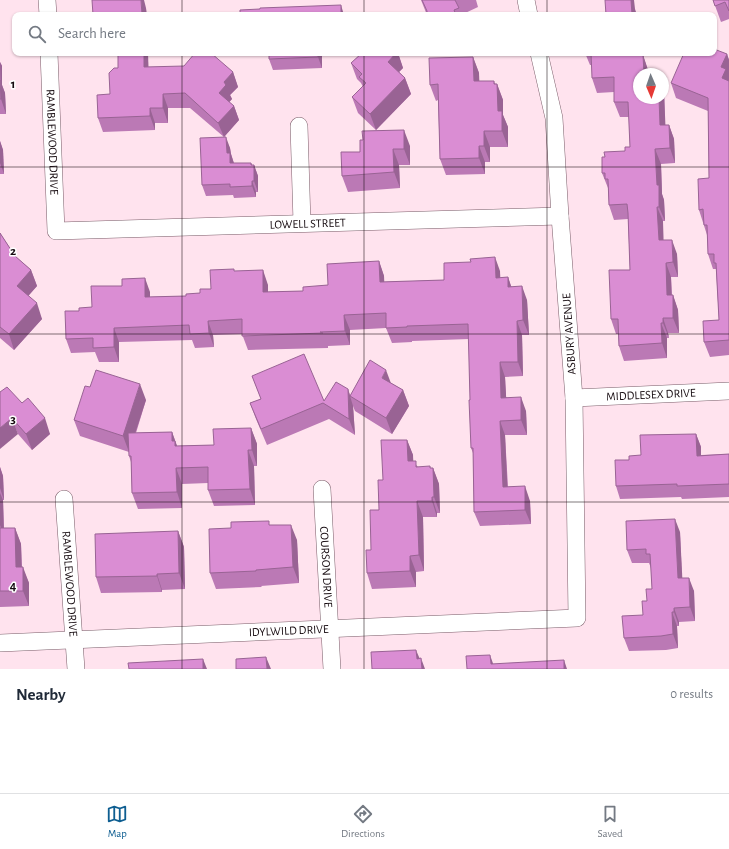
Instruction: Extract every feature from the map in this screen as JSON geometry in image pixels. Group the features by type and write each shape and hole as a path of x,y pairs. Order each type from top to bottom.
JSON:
{"street":[{"path":"47,0 48,12"},
{"path":"526,0 528,12"},
{"name":"RAMBLEWOOD DRIVE","path":"49,56 56,231"},
{"name":"ASBURY AVENUE","path":"540,56 554,118 574,398 577,618"},
{"path":"299,126 302,224"},
{"name":"LOWELL STREET","path":"56,231 560,216"},
{"name":"MIDDLESEX DRIVE","path":"574,398 729,391"},
{"name":"COURSON DRIVE","path":"322,488 332,669"},
{"name":"RAMBLEWOOD DRIVE","path":"64,499 76,669"},
{"name":"IDYLWILD DRIVE","path":"0,643 577,618"}],"building":[{"path":"92,0 141,0 142,12 93,12"},
{"path":"422,0 455,0 459,8 454,10 455,12 427,11"},
{"path":"605,0 631,0 632,12 606,12"},
{"path":"713,0 729,0 729,11 725,2 715,6"},
{"path":"341,5 341,12 240,12 240,10"},
{"path":"717,50 727,54 721,67 726,69 722,78 729,81 729,340 704,342 703,321 719,320 716,263 714,263 714,254 708,254 707,225 704,225 703,209 699,210 698,179 709,178 708,98 671,83 683,56 717,56"},
{"path":"118,56 144,56 144,67 184,66 192,56 214,56 233,72 224,82 226,85 219,93 234,106 218,123 185,93 163,94 163,108 150,108 150,116 98,118 97,95 110,94 109,73 114,68 118,68"},
{"path":"269,56 318,56 318,57 269,59"},
{"path":"359,56 393,56 388,62 405,78 370,114 352,97 366,83 359,77 362,74 351,63"},
{"path":"591,56 643,56 644,68 633,68 633,104 659,104 660,125 669,125 670,148 655,149 657,185 659,185 659,207 657,207 659,240 672,240 673,262 666,263 667,295 673,295 673,318 663,318 663,323 661,323 662,343 619,346 618,319 611,319 609,270 630,270 627,204 609,205 608,179 605,179 605,173 602,173 602,157 605,157 604,152 625,151 625,147 630,147 628,102 614,102 614,77 592,78"},
{"path":"473,57 474,81 494,81 494,84 497,84 498,111 502,111 502,131 484,131 484,146 479,146 479,158 440,159 438,84 430,85 429,58"},
{"path":"404,130 404,149 393,149 394,172 342,176 341,152 360,152 360,140 363,140 362,131"},
{"path":"226,137 227,153 230,153 230,163 251,163 251,165 254,165 254,181 252,181 252,186 230,187 230,184 202,185 200,138"},
{"path":"0,233 15,256 31,270 17,286 37,303 9,334 0,327"},
{"path":"495,257 496,278 508,277 508,287 522,286 523,320 517,321 518,362 500,362 501,398 521,397 521,420 500,421 503,487 525,486 525,510 474,512 473,448 471,448 469,400 468,324 386,328 386,313 344,315 345,331 320,332 323,333 242,336 242,319 208,321 209,333 190,334 189,325 114,328 114,347 93,348 93,338 66,339 65,311 79,311 79,308 92,307 91,286 122,286 122,279 145,278 145,297 186,296 186,294 200,293 200,289 211,289 210,270 263,270 263,292 303,291 303,287 328,285 327,264 379,261 380,282 444,280 444,263 471,262 470,259"},
{"path":"304,354 324,401 336,382 348,389 349,419 323,403 261,429 250,403 261,399 252,376"},
{"path":"370,360 386,370 382,378 403,390 386,418 350,396"},
{"path":"96,370 140,384 123,436 74,420 85,386 90,387"},
{"path":"7,387 22,403 28,398 45,418 26,434 12,418 0,428 0,392"},
{"path":"251,428 252,450 248,450 250,489 208,490 208,467 176,468 177,492 132,493 131,456 129,456 128,433 172,432 172,441 175,441 175,446 214,445 213,429"},
{"path":"696,434 697,456 729,454 729,484 616,486 615,460 629,460 629,456 641,455 640,435"},
{"path":"381,440 407,440 408,461 416,461 416,467 430,466 430,468 433,468 434,497 432,497 432,501 417,501 419,555 410,556 410,571 367,573 366,550 371,550 370,510 379,510 378,480 383,480"},
{"path":"675,519 678,578 689,578 690,607 674,608 674,612 672,612 673,634 624,638 622,616 643,615 642,601 647,601 646,589 652,589 650,554 646,554 646,549 627,550 626,521"},
{"path":"269,521 269,525 291,525 293,567 256,571 210,573 209,529 231,528 231,522"},
{"path":"0,528 15,528 16,567 23,567 23,591 0,591"},
{"path":"178,531 179,573 157,574 157,576 96,577 95,534"},
{"path":"416,650 417,659 421,658 422,669 372,669 371,652"},
{"path":"490,655 491,664 564,660 564,669 467,669 466,656"},
{"path":"266,657 267,669 236,669 236,659"},
{"path":"203,659 203,669 129,669 128,663"}]}
